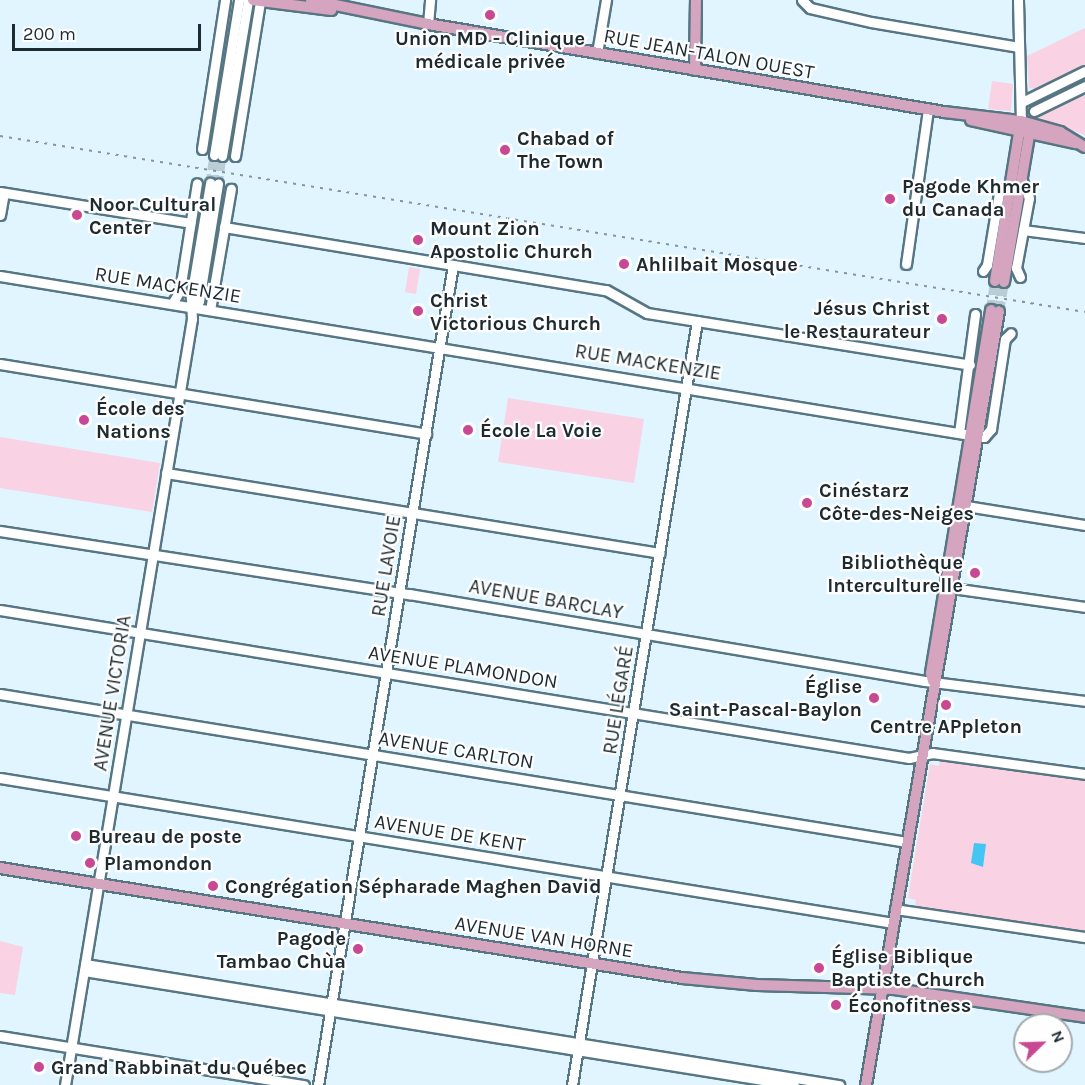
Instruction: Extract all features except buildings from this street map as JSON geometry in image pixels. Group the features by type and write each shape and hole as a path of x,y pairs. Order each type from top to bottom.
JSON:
{"main road":[{"name":"RUE JEAN-TALON OUEST","path":"311,0 355,11 428,24 950,113 1025,128 1060,132 1080,145"},
{"path":"696,0 696,70"},
{"name":"RUE JEAN-TALON OUEST","path":"257,1 355,11"},
{"path":"1025,128 1021,177 1000,282 1011,184 1025,128"},
{"path":"866,1085 933,681 939,673 949,587 963,506 969,435 995,311"},
{"name":"AVENUE VAN HORNE","path":"0,868 723,983 882,988 1085,1017"}],"street":[{"path":"202,149 225,0"},
{"path":"239,0 218,155 248,0"},
{"path":"428,24 429,0"},
{"path":"597,53 606,0"},
{"path":"802,0 810,8 871,22 1019,47"},
{"path":"1018,0 1021,90 1025,100 1034,111"},
{"path":"236,156 257,1"},
{"path":"1025,100 1085,71"},
{"path":"1025,128 1034,111 1085,86"},
{"path":"1025,100 1025,128"},
{"path":"906,264 928,110"},
{"path":"1020,278 1016,270 1029,198 1021,177"},
{"path":"171,304 180,290 197,183"},
{"name":"AVENUE VICTORIA","path":"65,1085 194,308 199,301 214,183"},
{"path":"983,271 987,265 999,193 1011,184"},
{"path":"210,310 231,189"},
{"path":"0,215 2,193 191,223"},
{"path":"224,227 606,290 648,313 970,365"},
{"path":"1023,230 1085,238"},
{"name":"RUE LAVOIE","path":"318,1085 453,265"},
{"name":"RUE MACKENZIE","path":"0,276 441,346 969,435"},
{"path":"975,314 970,365 969,435 984,437 991,429 1005,339 1011,333"},
{"name":"RUE LÉGARÉ","path":"572,1085 697,321"},
{"path":"0,364 426,434"},
{"path":"166,474 660,553"},
{"path":"963,506 1085,525"},
{"name":"AVENUE BARCLAY","path":"0,531 933,681 1085,701"},
{"path":"949,587 1085,607"},
{"name":"AVENUE PLAMONDON","path":"0,610 909,758 962,756 1085,774"},
{"name":"AVENUE CARLTON","path":"0,694 907,842"},
{"name":"AVENUE DE KENT","path":"0,778 893,923"},
{"path":"896,909 1085,937"},
{"path":"85,968 578,1047 794,1085"},
{"path":"0,1036 304,1085"},
{"path":"578,1047 839,1085"}],"shaded area":[{"path":"1085,28 1085,65 1035,89 1029,88 1027,56"},
{"path":"1085,75 1085,82 1039,104 1037,99"},
{"path":"992,81 1013,84 1011,111 988,109"},
{"path":"1078,95 1085,96 1085,135 1039,118 1040,113"},
{"path":"409,267 420,269 416,294 405,292"},
{"path":"508,398 644,419 634,483 498,462"},
{"path":"0,437 160,463 152,512 0,488"},
{"path":"940,758 1085,780 1085,932 915,908 916,900 908,898 930,764 939,766"},
{"path":"0,941 23,947 15,995 0,993"}],"water":[{"path":"974,843 986,844 983,867 971,863"}],"tunnel":[{"path":"210,183 214,155"},
{"path":"218,184 222,156"},
{"path":"991,310 995,281"},
{"path":"999,311 1004,282"}],"railway":[{"path":"0,136 1085,312"}],"place":[{"name":"Union MD - Clinique médicale privée","path":"490,15"},
{"name":"Chabad of The Town","path":"505,150"},
{"name":"Pagode Khmer du Canada","path":"890,199"},
{"name":"Noor Cultural Center","path":"77,215"},
{"name":"Mount Zion Apostolic Church","path":"418,240"},
{"name":"Ahlilbait Mosque","path":"624,264"},
{"name":"Christ Victorious Church","path":"418,311"},
{"name":"Jésus Christ le Restaurateur","path":"942,319"},
{"name":"École des Nations","path":"84,420"},
{"name":"École La Voie","path":"468,430"},
{"name":"Cinéstarz Côte-des-Neiges","path":"807,503"},
{"name":"Bibliothèque Interculturelle","path":"975,573"},
{"name":"Église Saint-Pascal-Baylon","path":"874,698"},
{"name":"Centre APpleton","path":"946,705"},
{"name":"Bureau de poste","path":"76,836"},
{"name":"Plamondon","path":"90,863"},
{"name":"Congrégation Sépharade Maghen David","path":"213,886"},
{"name":"Pagode Tambao Chùa","path":"358,949"},
{"name":"Église Biblique Baptiste Church","path":"819,968"},
{"name":"Éconofitness","path":"836,1005"},
{"name":"Grand Rabbinat du Québec","path":"39,1067"}]}
